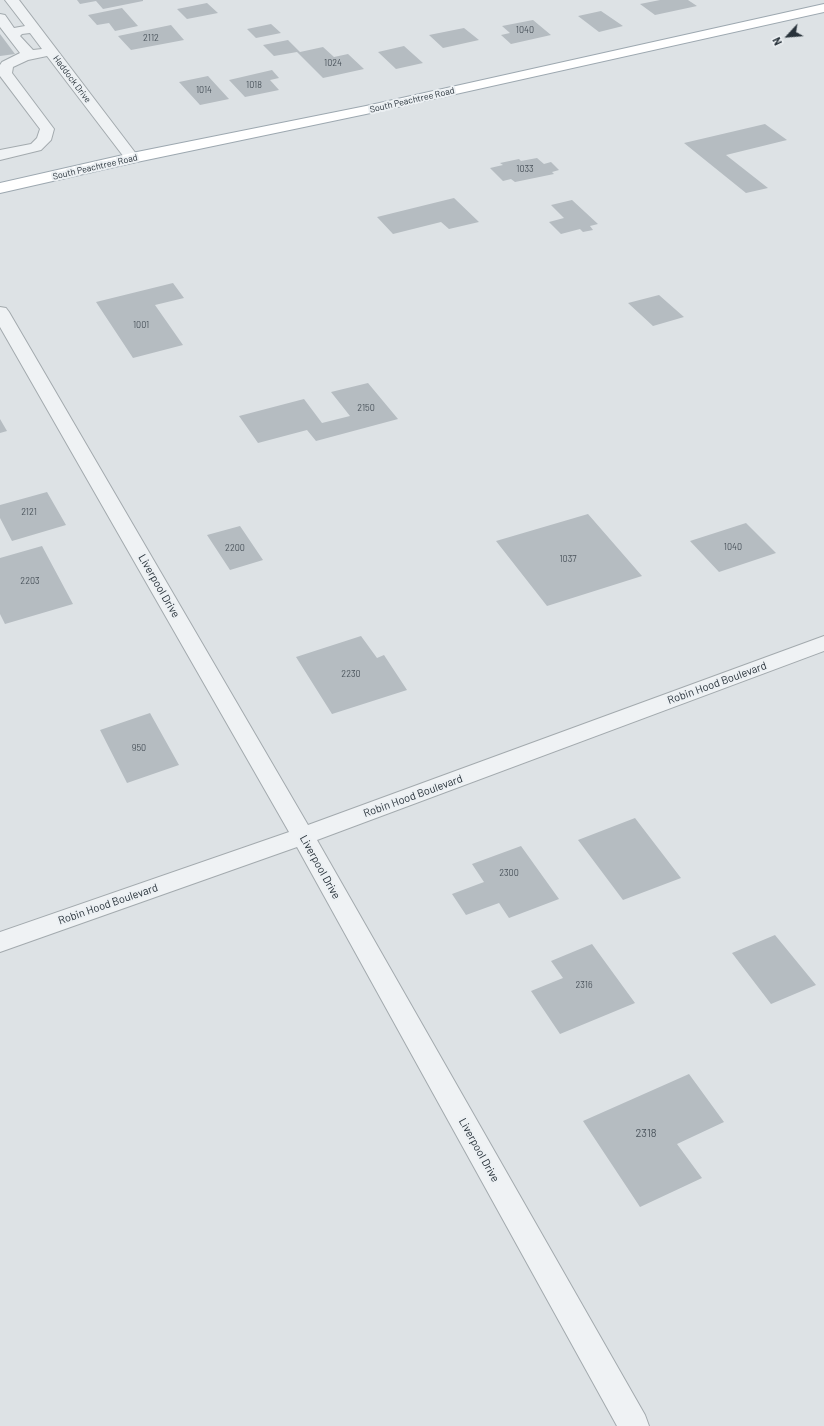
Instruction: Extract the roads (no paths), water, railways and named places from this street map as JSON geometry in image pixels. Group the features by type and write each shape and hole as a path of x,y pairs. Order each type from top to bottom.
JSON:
{"main road":[{"name":"South Peachtree Road","path":"0,188 132,158 366,110 824,8"}],"street":[{"path":"0,2 12,0"},
{"name":"Haddock Drive","path":"12,0 132,158"},
{"path":"0,18 30,56"},
{"path":"13,36 18,31 34,28"},
{"path":"0,155 36,147 44,140 47,129 5,73 7,65 30,56 51,51"},
{"name":"Liverpool Drive","path":"0,312 303,836 634,1426"},
{"name":"Robin Hood Boulevard","path":"0,942 303,836 824,643"}]}
